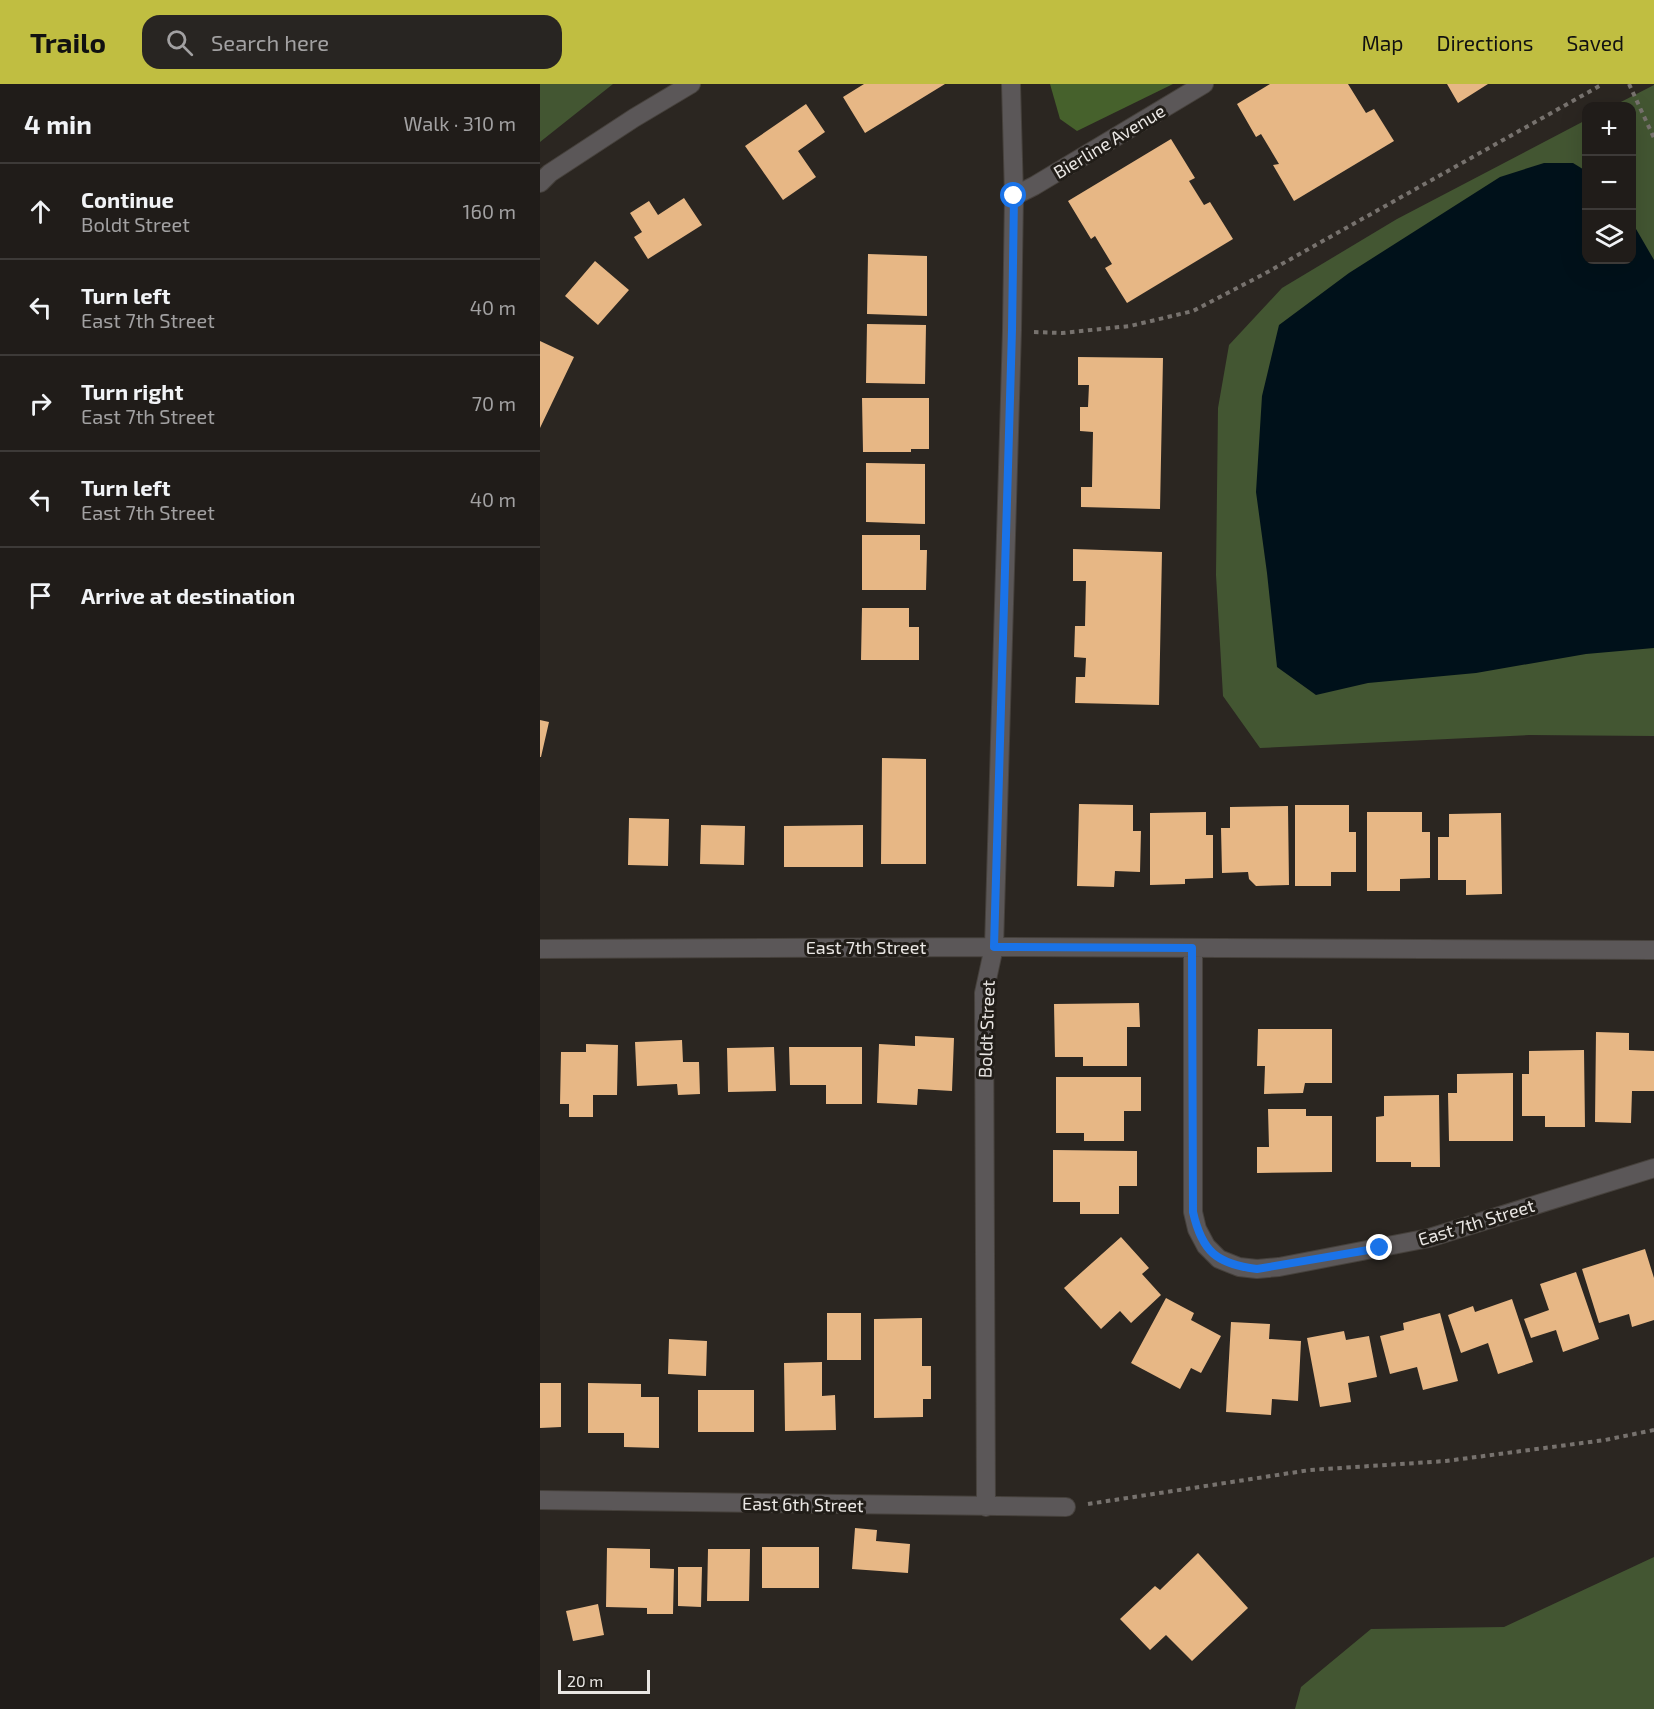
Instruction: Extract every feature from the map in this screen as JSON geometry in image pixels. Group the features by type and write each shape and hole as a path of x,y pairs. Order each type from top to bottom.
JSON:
{"street":[{"path":"540,183 550,173 615,130 691,84"},
{"name":"Boldt Street","path":"986,1507 984,993 994,947 1012,342 1014,196 1011,84"},
{"name":"Bierline Avenue","path":"1014,196 1204,84"},
{"name":"East 7th Street","path":"540,949 994,947 1654,950"},
{"name":"East 7th Street","path":"1192,948 1193,1212 1197,1228 1206,1246 1219,1259 1257,1269 1429,1238 1654,1168"},
{"name":"East 6th Street","path":"540,1500 1066,1507"}],"path":[{"path":"1034,332 1062,333 1130,326 1192,311 1264,274 1603,84"},
{"path":"1629,84 1654,138"},
{"path":"1066,1507 1310,1470 1446,1461 1605,1440 1654,1431"}],"green space":[{"path":"540,84 613,84 540,142"},
{"path":"1050,84 1173,84 1077,131 1060,119"},
{"path":"1654,85 1654,736 1529,735 1260,748 1223,696 1216,575 1218,408 1229,345 1282,288 1397,219 1582,122 1582,264 1636,264 1636,102 1621,102"},
{"path":"1654,1557 1654,1709 1295,1709 1301,1687 1371,1629 1504,1627"}],"water":[{"path":"1544,163 1573,163 1582,169 1582,264 1636,264 1636,229 1654,260 1654,648 1586,654 1476,673 1368,683 1316,695 1277,667 1256,492 1262,396 1279,325 1349,273 1500,177"}],"building":[{"path":"864,84 945,84 865,133 843,97"},
{"path":"1270,84 1348,84 1366,113 1374,109 1394,141 1294,201 1273,165 1279,164 1261,134 1256,137 1237,104"},
{"path":"1447,84 1488,84 1458,103"},
{"path":"806,104 825,132 798,151 816,177 783,200 745,146"},
{"path":"1171,139 1195,178 1189,181 1204,205 1210,202 1233,239 1127,303 1105,268 1112,264 1095,236 1091,239 1068,201"},
{"path":"684,198 702,225 648,259 634,237 642,232 630,213 649,201 658,215"},
{"path":"868,254 927,256 927,316 867,314"},
{"path":"595,261 629,290 598,325 565,296"},
{"path":"867,324 926,325 925,384 866,383"},
{"path":"540,341 574,357 540,428"},
{"path":"1078,357 1163,358 1160,509 1081,507 1081,487 1092,487 1093,432 1080,431 1080,407 1088,407 1089,385 1078,385"},
{"path":"862,398 929,398 929,449 911,449 911,452 863,452"},
{"path":"866,463 925,464 925,524 866,522"},
{"path":"862,535 920,535 920,550 927,550 926,590 862,590"},
{"path":"1073,549 1162,552 1159,705 1075,703 1076,677 1085,677 1086,658 1074,657 1075,626 1085,626 1086,581 1073,581"},
{"path":"862,608 909,608 909,627 919,627 919,660 861,660"},
{"path":"540,720 549,722 541,757 540,757"},
{"path":"882,758 926,759 926,864 881,864"},
{"path":"1079,804 1133,805 1133,831 1141,831 1140,872 1115,871 1114,887 1077,886"},
{"path":"1295,805 1349,805 1349,832 1356,832 1356,872 1331,872 1331,886 1295,886"},
{"path":"1288,806 1289,885 1256,886 1249,879 1248,872 1222,873 1221,828 1230,828 1230,807"},
{"path":"1206,812 1206,835 1213,835 1213,878 1185,879 1185,884 1150,885 1150,813"},
{"path":"1367,812 1422,812 1422,832 1430,832 1430,878 1400,879 1400,891 1367,891"},
{"path":"1501,813 1502,894 1466,895 1466,880 1438,880 1438,837 1449,837 1449,814"},
{"path":"629,818 669,819 668,866 628,865"},
{"path":"701,825 745,826 744,865 700,864"},
{"path":"863,825 863,867 784,867 784,826"},
{"path":"1139,1003 1140,1027 1127,1027 1127,1066 1083,1066 1083,1057 1055,1057 1054,1004"},
{"path":"1258,1029 1332,1029 1332,1083 1305,1083 1303,1093 1264,1094 1265,1066 1257,1066"},
{"path":"1596,1032 1629,1033 1629,1050 1654,1051 1654,1091 1632,1091 1631,1123 1595,1122"},
{"path":"915,1036 954,1038 952,1091 918,1089 917,1105 877,1103 879,1044 915,1046"},
{"path":"682,1040 683,1062 699,1062 700,1094 678,1095 677,1084 637,1086 635,1042"},
{"path":"586,1044 618,1045 617,1095 593,1095 593,1117 569,1117 569,1104 560,1104 561,1052 586,1052"},
{"path":"774,1047 776,1091 728,1092 727,1048"},
{"path":"789,1047 862,1047 862,1104 826,1104 826,1085 790,1085"},
{"path":"1584,1050 1585,1127 1545,1127 1545,1116 1522,1116 1522,1074 1529,1074 1529,1051"},
{"path":"1513,1073 1513,1141 1449,1141 1448,1093 1457,1093 1457,1074"},
{"path":"1056,1077 1141,1077 1141,1111 1124,1111 1124,1141 1084,1141 1084,1133 1056,1133"},
{"path":"1439,1095 1440,1167 1411,1167 1411,1162 1376,1162 1376,1117 1384,1116 1384,1096"},
{"path":"1268,1109 1306,1109 1306,1116 1332,1116 1332,1172 1257,1173 1257,1147 1269,1147"},
{"path":"1053,1150 1137,1151 1137,1186 1119,1186 1119,1214 1080,1214 1080,1202 1053,1202"},
{"path":"1121,1237 1149,1268 1142,1274 1161,1295 1131,1323 1120,1311 1101,1329 1064,1288"},
{"path":"1645,1249 1654,1278 1654,1320 1632,1327 1629,1314 1599,1323 1582,1269"},
{"path":"1576,1272 1599,1339 1563,1352 1556,1330 1531,1338 1524,1319 1549,1310 1540,1284"},
{"path":"1166,1298 1194,1313 1191,1320 1221,1336 1201,1373 1191,1368 1180,1389 1131,1363"},
{"path":"1512,1299 1533,1362 1498,1374 1488,1343 1461,1353 1448,1315 1473,1306 1475,1312"},
{"path":"827,1313 861,1313 861,1360 827,1360"},
{"path":"1440,1313 1458,1381 1423,1390 1417,1367 1390,1374 1380,1336 1404,1330 1403,1323"},
{"path":"922,1318 922,1366 931,1366 931,1399 923,1399 923,1417 874,1418 874,1319"},
{"path":"1231,1322 1270,1324 1269,1339 1301,1341 1298,1401 1272,1399 1271,1415 1226,1412"},
{"path":"1344,1331 1346,1340 1369,1336 1377,1377 1348,1383 1351,1402 1320,1407 1307,1338"},
{"path":"669,1339 707,1341 706,1376 668,1374"},
{"path":"822,1362 822,1396 835,1395 836,1430 785,1431 784,1363"},
{"path":"540,1383 561,1383 561,1427 540,1428"},
{"path":"588,1383 641,1384 641,1397 659,1397 659,1448 624,1447 624,1433 588,1433"},
{"path":"698,1390 754,1390 754,1432 698,1432"},
{"path":"855,1528 877,1530 876,1541 910,1544 908,1573 852,1569"},
{"path":"762,1547 819,1547 819,1588 762,1588"},
{"path":"607,1548 650,1549 650,1568 674,1569 673,1614 647,1614 647,1608 606,1607"},
{"path":"708,1549 750,1549 749,1601 707,1601"},
{"path":"1198,1553 1248,1608 1192,1661 1166,1635 1150,1650 1120,1619 1155,1586 1160,1590"},
{"path":"678,1567 702,1567 701,1607 678,1606"},
{"path":"598,1604 604,1635 573,1641 566,1611"}],"route":[{"path":"1014,196 994,947 1192,948 1193,1212 1197,1228 1206,1246 1219,1259 1257,1269 1380,1248"}]}
